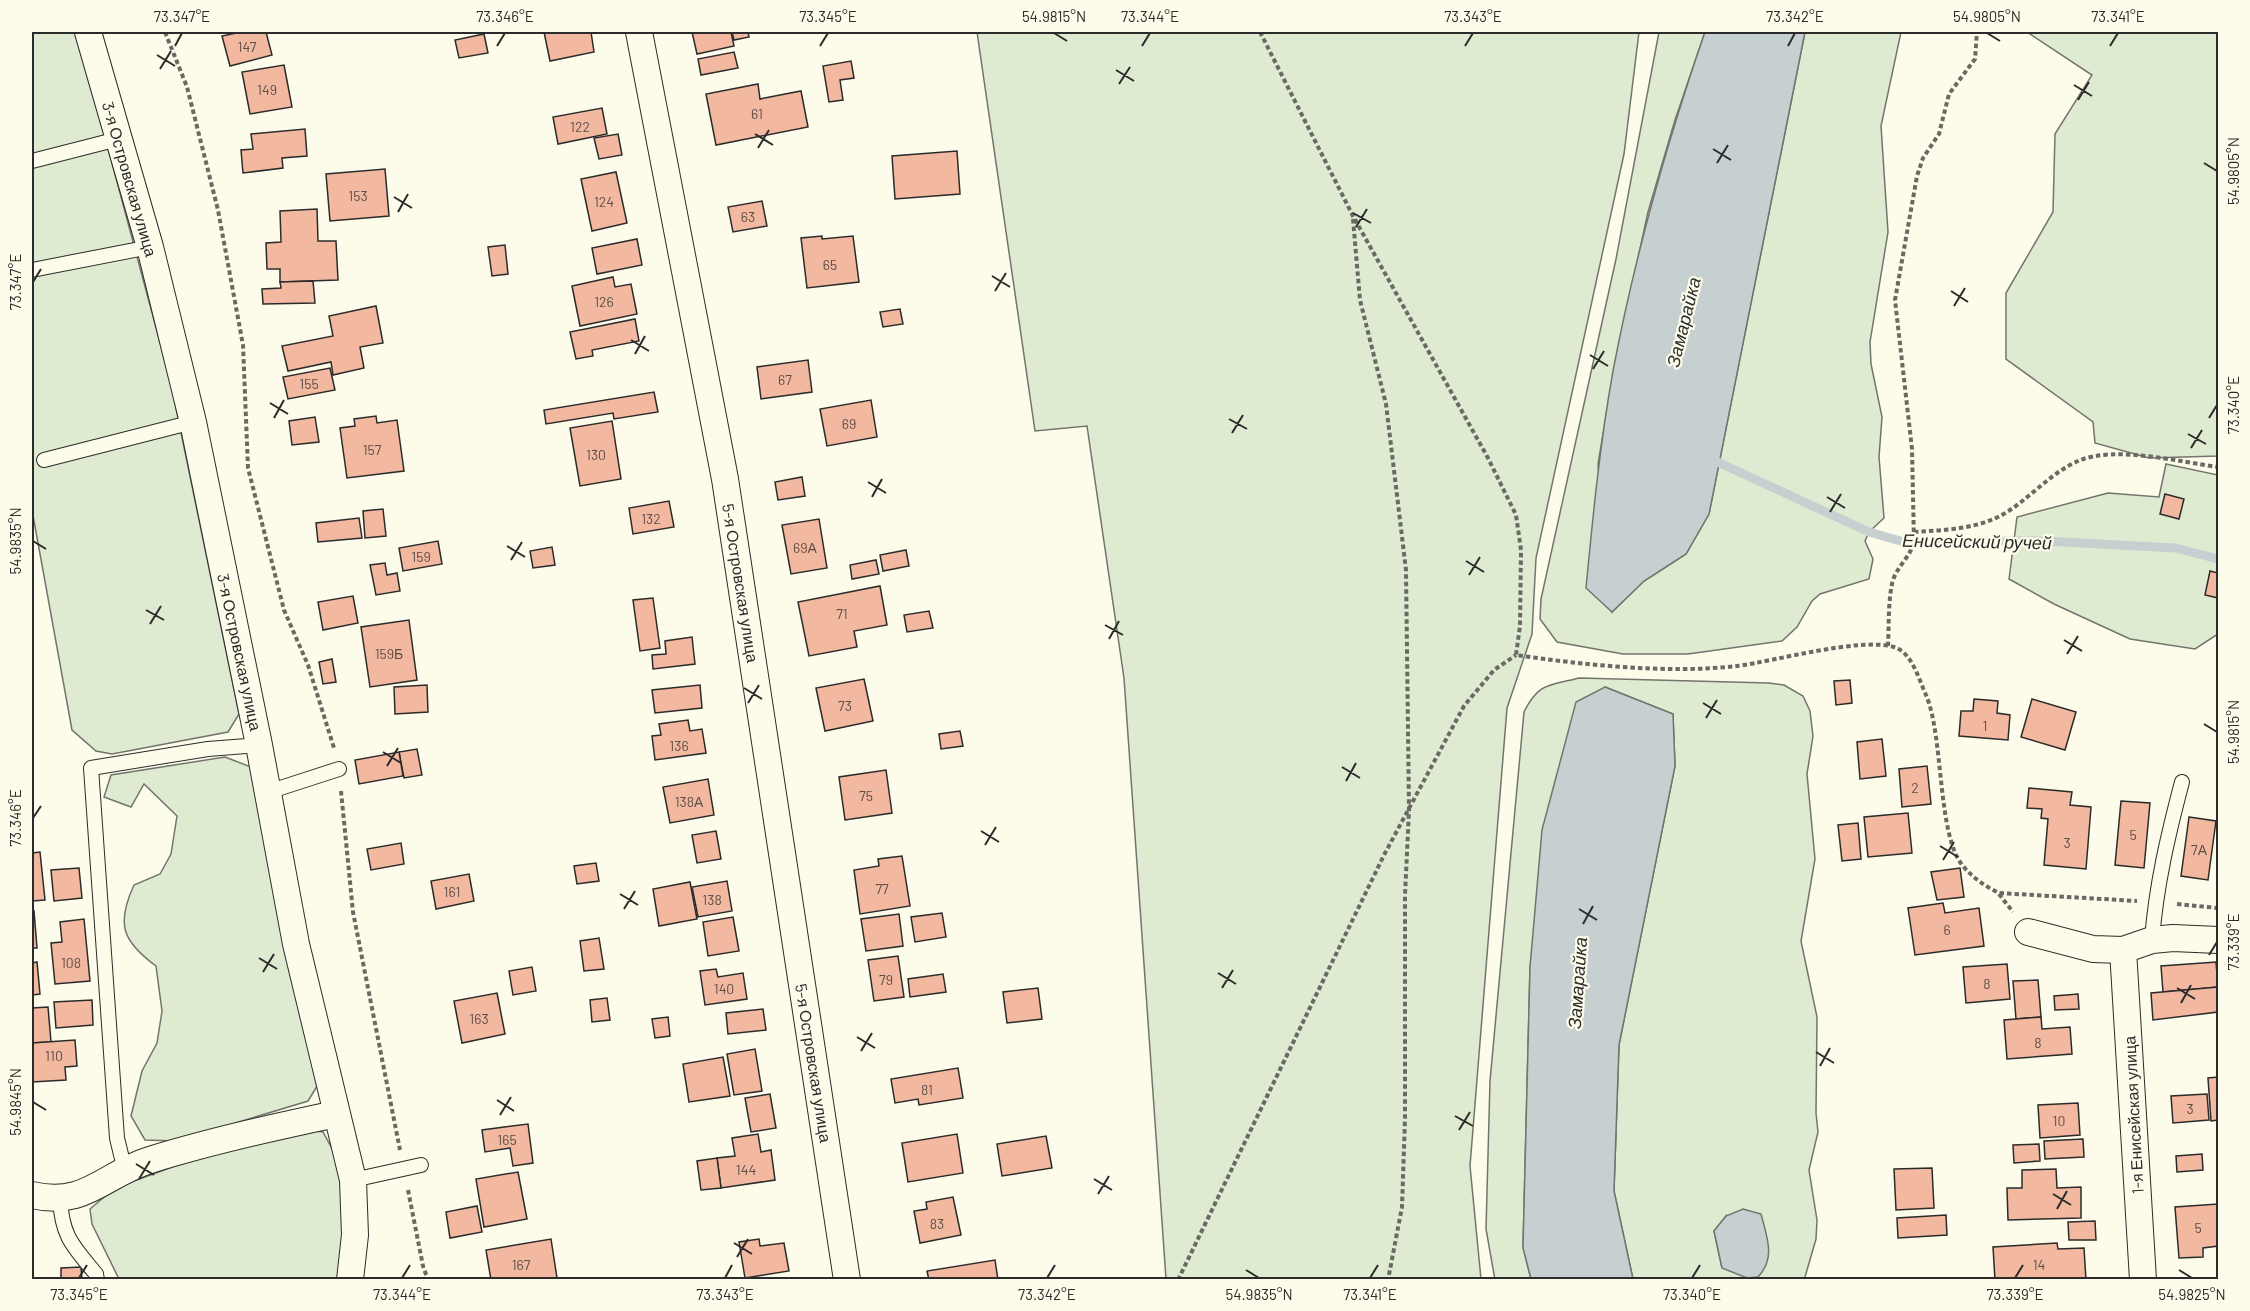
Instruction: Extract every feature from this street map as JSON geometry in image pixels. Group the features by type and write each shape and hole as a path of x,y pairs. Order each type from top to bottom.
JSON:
{"street":[{"name":"3-я Островская улица","path":"88,32 150,246 193,422 260,745 296,944 352,1180 355,1235 350,1280"},
{"name":"5-я Островская улица","path":"639,32 725,479 847,1280"},
{"path":"2028,932 2093,949 2123,950 2152,940 2173,938 2218,940"},
{"name":"1-я Енисейская улица","path":"2123,950 2143,1280"},
{"path":"32,1195 49,1200 75,1198 148,1160 336,1114"}],"lane":[{"path":"32,161 118,139"},
{"path":"32,270 150,246"},
{"path":"44,460 193,422"},
{"path":"125,1171 117,1138 91,768 208,749 260,745"},
{"path":"268,792 339,769"},
{"path":"2152,940 2155,902 2164,848 2182,782"},
{"path":"352,1180 421,1165"},
{"path":"60,1199 61,1223 72,1245 96,1274 97,1280"}],"path":[{"path":"165,32 187,87 218,210 243,345 248,468 284,610 308,665 339,769 353,912 423,1266 428,1280"},
{"path":"1260,32 1353,216 1488,458 1516,515 1521,550 1520,626 1516,655"},
{"path":"1888,646 1892,583 1901,564 1911,555 1914,532 1912,449 1895,300 1917,176 1923,158 1939,134 1949,94 1975,60 1977,32"},
{"path":"1353,216 1360,300 1386,404 1406,570 1408,810 1402,1207 1388,1280"},
{"path":"1914,532 1974,526 2007,512 2044,481 2079,460 2111,453 2218,467"},
{"path":"1178,1280 1408,810 1464,706 1494,670 1516,655 1628,667 1686,669 1737,666 1805,653 1874,645 1896,648 1911,662 1931,707 1951,843 1961,865 1980,883 1999,894 2155,902 2218,909"}],"green space":[{"path":"32,32 77,32 171,384 239,714 228,732 112,754 96,751 72,730 32,510"},
{"path":"977,32 1639,32 1624,154 1536,558 1532,634 1507,708 1470,1166 1481,1279 1166,1279 1124,678 1087,426 1035,431"},
{"path":"1659,32 1705,32 1675,120 1648,212 1614,369 1598,464 1612,612 1644,581 1686,554 1709,514 1805,32 1901,32 1881,126 1888,232 1870,342 1871,364 1882,417 1879,457 1884,518 1869,532 1865,541 1873,559 1869,579 1820,594 1812,601 1797,627 1782,641 1688,654 1623,654 1557,642 1540,619 1541,599 1616,259"},
{"path":"2027,32 2218,32 2218,456 2149,458 2095,443 2093,422 2006,359 2006,293 2053,212 2055,134 2092,75"},
{"path":"2166,464 2218,475 2218,634 2195,649 2130,639 2054,604 2009,579 2017,517 2108,493 2159,497"},
{"path":"1579,678 1784,685 1803,696 1810,711 1813,736 1807,774 1815,859 1801,941 1817,1017 1816,1113 1818,1132 1809,1170 1817,1220 1816,1239 1805,1277 1807,1279 1633,1279 1614,1191 1619,1045 1675,766 1673,714 1605,687 1530,967 1523,1247 1531,1279 1495,1280 1486,1229 1490,1081 1524,712 1529,702 1540,690 1552,684","holes":["1726,1216 1722,1268 1714,1231"]},
{"path":"225,757 251,767 319,1083 308,1101 176,1141 145,1140 131,1116 142,1071 157,1043 162,1011 156,966 129,940 124,921 128,899 134,885 160,874 171,854 177,816 144,784 131,807 104,797 111,775"},
{"path":"303,1129 323,1132 337,1158 344,1199 342,1279 119,1279 92,1224 90,1209 115,1188 175,1166"}],"water":[{"name":"Замарайка","path":"1705,32 1805,32 1709,514 1686,554 1644,581 1612,612 1586,588 1608,398 1642,242 1665,157"},
{"name":"Замарайка","path":"1605,687 1673,714 1675,766 1619,1045 1614,1191 1633,1279 1531,1279 1523,1248 1530,967 1542,830 1576,702"},
{"path":"1743,1209 1761,1214 1767,1239 1767,1262 1758,1277 1747,1278 1722,1268 1714,1231 1726,1216"}],"building":[{"path":"241,32 266,32 272,55 230,66 222,36"},
{"path":"544,32 591,32 594,52 550,61"},
{"path":"692,32 731,32 734,46 697,54"},
{"path":"732,32 748,32 749,37 734,40"},
{"path":"484,34 488,53 459,58 455,40"},
{"path":"734,52 738,68 701,75 698,59"},
{"path":"851,61 854,78 840,80 843,100 829,102 823,66"},
{"path":"284,65 292,107 250,114 242,72"},
{"path":"758,84 760,99 801,91 808,127 716,145 706,94"},
{"path":"602,108 607,134 558,144 553,117"},
{"path":"305,129 307,156 282,158 283,168 243,173 241,150 253,149 251,134"},
{"path":"618,134 622,155 599,159 594,138"},
{"path":"957,151 960,194 895,199 892,156"},
{"path":"385,169 389,216 330,221 326,174"},
{"path":"616,172 627,223 592,231 581,179"},
{"path":"762,201 767,226 733,232 728,207"},
{"path":"317,209 318,241 336,241 338,280 280,282 280,269 267,269 266,243 281,242 280,211"},
{"path":"822,236 822,239 853,236 859,282 807,288 801,238"},
{"path":"637,239 642,265 597,274 592,248"},
{"path":"505,245 508,274 492,276 488,247"},
{"path":"613,277 615,287 631,284 637,314 580,326 572,286"},
{"path":"313,281 315,303 263,304 262,289 281,288 280,282"},
{"path":"376,306 383,343 360,347 364,368 333,375 331,362 288,371 282,346 333,336 329,316"},
{"path":"900,309 903,324 883,327 880,312"},
{"path":"635,319 639,341 592,350 593,356 576,359 570,332"},
{"path":"808,360 812,392 761,399 757,367"},
{"path":"330,368 335,390 288,399 283,377"},
{"path":"654,392 658,412 614,419 613,413 546,424 544,410"},
{"path":"871,400 877,437 827,446 820,409"},
{"path":"376,416 377,423 397,420 404,471 347,478 340,428 355,426 354,419"},
{"path":"315,417 319,442 292,445 289,421"},
{"path":"612,421 621,479 580,486 570,428"},
{"path":"802,477 805,496 778,500 775,482"},
{"path":"2165,494 2184,499 2179,519 2160,514"},
{"path":"669,501 674,527 633,534 629,508"},
{"path":"383,509 386,536 365,538 363,511"},
{"path":"359,518 362,538 318,542 316,523"},
{"path":"819,519 827,568 791,574 782,525"},
{"path":"438,541 442,564 403,571 399,548"},
{"path":"552,547 555,565 533,568 530,551"},
{"path":"906,550 909,566 883,571 880,555"},
{"path":"876,560 879,574 852,579 850,565"},
{"path":"385,563 387,575 397,573 400,591 376,595 370,565"},
{"path":"2210,571 2218,573 2218,598 2205,595"},
{"path":"880,586 887,625 854,631 857,647 809,656 798,602"},
{"path":"353,596 358,623 323,630 318,602"},
{"path":"653,598 660,648 640,651 633,600"},
{"path":"929,611 933,628 907,632 904,615"},
{"path":"409,620 417,680 370,687 361,627"},
{"path":"692,637 695,664 653,669 652,655 666,654 665,641"},
{"path":"332,659 336,682 323,684 319,662"},
{"path":"864,679 873,721 825,731 816,688"},
{"path":"1850,680 1852,703 1836,705 1834,681"},
{"path":"427,685 428,712 395,714 394,687"},
{"path":"700,685 702,708 655,713 652,690"},
{"path":"1974,699 1998,701 1997,713 2010,715 2008,740 1959,736 1961,711 1973,711"},
{"path":"2032,699 2076,712 2065,750 2021,737"},
{"path":"688,720 690,731 702,729 706,753 655,760 652,736 661,735 659,724"},
{"path":"960,731 963,746 941,749 939,734"},
{"path":"1882,739 1886,776 1860,779 1857,742"},
{"path":"417,749 422,775 404,778 399,752"},
{"path":"399,752 403,776 359,784 355,760"},
{"path":"1927,766 1931,804 1902,807 1899,769"},
{"path":"886,770 892,813 845,820 839,777"},
{"path":"708,779 714,815 670,823 663,787"},
{"path":"2029,788 2072,792 2070,805 2091,807 2086,869 2044,865 2048,819 2041,818 2042,809 2027,808"},
{"path":"2121,801 2150,803 2144,868 2115,865"},
{"path":"1908,813 1912,853 1868,857 1864,817"},
{"path":"2189,817 2216,821 2208,880 2181,876"},
{"path":"1858,823 1861,859 1842,861 1838,825"},
{"path":"716,831 721,859 697,863 692,835"},
{"path":"401,843 404,864 371,870 367,849"},
{"path":"40,852 45,900 32,901 32,853"},
{"path":"902,856 910,906 860,914 854,870 879,866 878,859"},
{"path":"596,863 599,881 577,884 574,866"},
{"path":"79,868 82,898 54,901 51,870"},
{"path":"1960,868 1964,897 1937,900 1931,872"},
{"path":"469,874 474,901 436,909 431,881"},
{"path":"727,881 732,911 698,917 692,887"},
{"path":"690,882 697,919 659,926 653,889"},
{"path":"1943,903 1945,913 1979,908 1984,946 1915,955 1908,908"},
{"path":"34,911 37,948 32,948 32,912"},
{"path":"942,913 946,937 915,942 911,917"},
{"path":"899,914 903,946 866,951 861,919"},
{"path":"733,917 739,951 708,956 703,922"},
{"path":"84,919 90,981 55,984 51,943 62,942 60,922"},
{"path":"599,938 604,969 584,971 580,941"},
{"path":"898,956 904,997 874,1001 868,960"},
{"path":"37,962 40,994 32,995 32,963"},
{"path":"2216,962 2218,987 2163,992 2161,966"},
{"path":"2007,964 2010,999 1966,1003 1963,967"},
{"path":"532,967 536,991 513,995 509,971"},
{"path":"716,969 718,977 743,973 747,999 705,1005 700,971"},
{"path":"943,974 946,992 910,997 908,979"},
{"path":"2038,980 2041,1017 2016,1019 2013,981"},
{"path":"2218,987 2218,1012 2153,1020 2151,993"},
{"path":"1038,988 1042,1019 1007,1023 1003,992"},
{"path":"497,993 505,1034 462,1043 454,1001"},
{"path":"2078,994 2079,1009 2055,1010 2054,996"},
{"path":"607,998 610,1020 592,1022 590,1000"},
{"path":"92,1000 93,1025 56,1028 54,1002"},
{"path":"48,1007 51,1042 32,1043 32,1008"},
{"path":"763,1009 766,1030 728,1034 726,1013"},
{"path":"668,1017 670,1036 655,1038 652,1019"},
{"path":"2041,1017 2042,1029 2070,1027 2072,1054 2007,1059 2004,1020"},
{"path":"75,1040 77,1066 65,1067 66,1080 32,1082 32,1043"},
{"path":"755,1049 762,1091 734,1095 727,1054"},
{"path":"723,1057 730,1096 689,1102 683,1064"},
{"path":"958,1068 963,1098 919,1105 918,1099 895,1103 891,1079"},
{"path":"2218,1077 2218,1120 2211,1121 2208,1078"},
{"path":"770,1094 776,1128 751,1132 745,1098"},
{"path":"2207,1094 2209,1120 2173,1123 2171,1096"},
{"path":"2078,1103 2080,1135 2040,1138 2038,1105"},
{"path":"528,1124 533,1163 513,1166 510,1148 485,1152 482,1130"},
{"path":"758,1134 761,1152 771,1150 775,1180 721,1188 717,1158 735,1156 732,1138"},
{"path":"957,1134 963,1173 908,1182 902,1143"},
{"path":"1046,1136 1052,1168 1002,1176 997,1144"},
{"path":"2083,1139 2084,1157 2045,1159 2044,1141"},
{"path":"2039,1144 2040,1161 2014,1163 2013,1145"},
{"path":"2202,1154 2203,1170 2177,1172 2176,1156"},
{"path":"717,1158 721,1188 701,1190 697,1161"},
{"path":"1932,1168 1934,1208 1896,1210 1894,1169"},
{"path":"2056,1169 2057,1188 2081,1187 2081,1218 2008,1220 2007,1188 2022,1188 2022,1170"},
{"path":"518,1172 527,1219 484,1227 476,1179"},
{"path":"953,1197 961,1235 920,1243 914,1211 927,1209 926,1202"},
{"path":"2218,1204 2218,1246 2203,1248 2203,1257 2179,1258 2175,1207"},
{"path":"477,1206 482,1232 450,1238 446,1212"},
{"path":"1946,1215 1947,1235 1898,1238 1897,1218"},
{"path":"2095,1221 2096,1240 2069,1240 2068,1222"},
{"path":"551,1239 557,1278 491,1280 486,1250"},
{"path":"759,1239 760,1246 784,1243 789,1271 745,1278 739,1242"},
{"path":"2057,1243 2058,1249 2084,1248 2086,1280 1995,1280 1993,1247"},
{"path":"995,1260 998,1280 929,1280 927,1271"},
{"path":"81,1267 82,1280 61,1280 61,1268"}],"waterway":[{"name":"Енисейский ручей","path":"1709,458 1869,532 1904,542 2043,541 2176,548 2218,559"}]}
